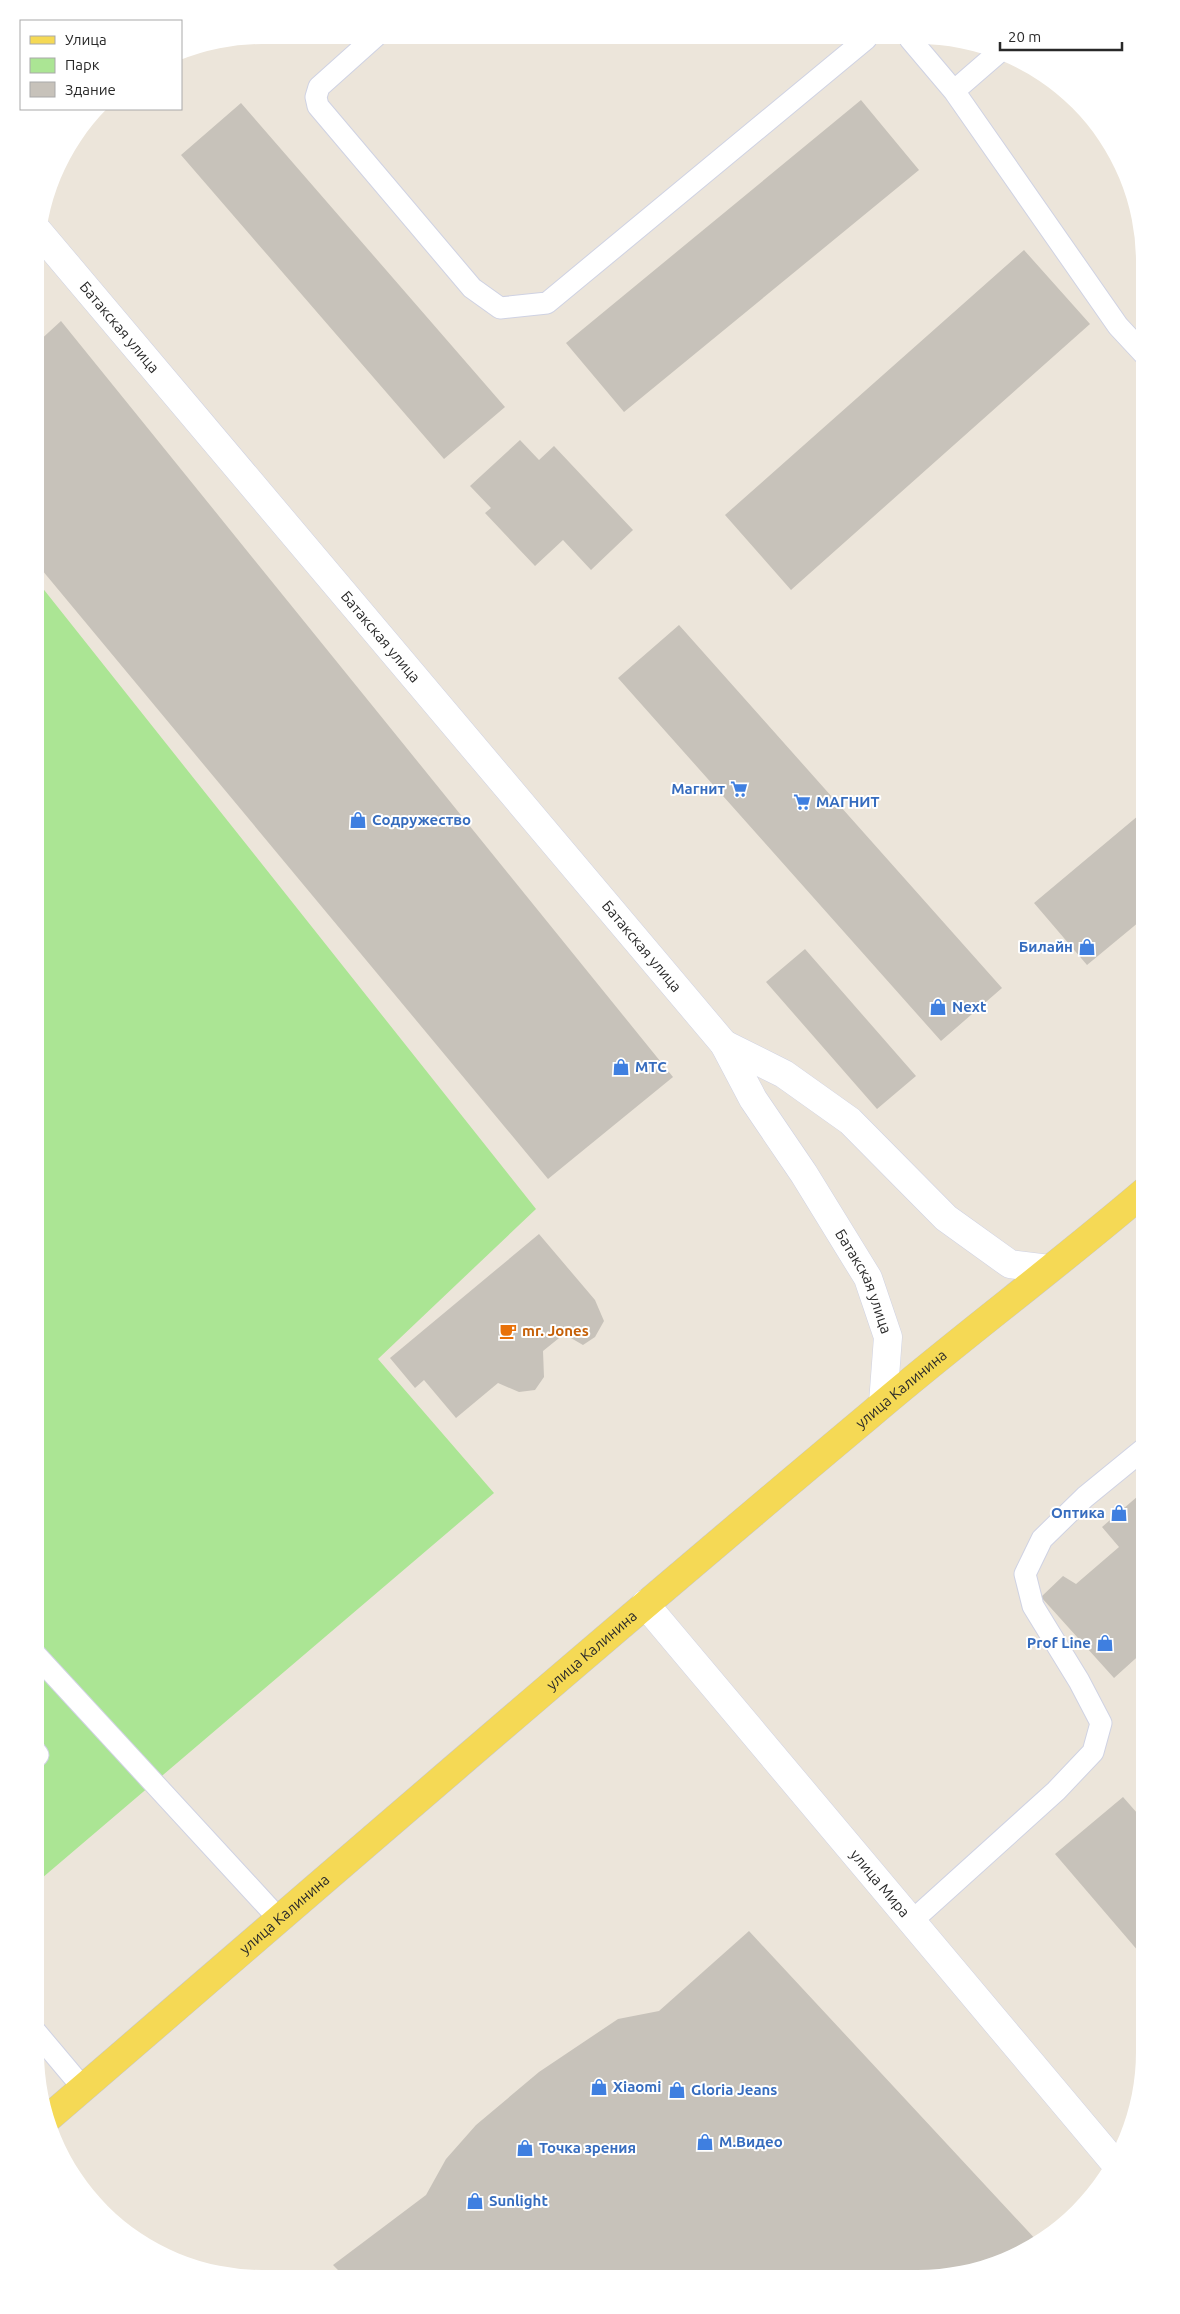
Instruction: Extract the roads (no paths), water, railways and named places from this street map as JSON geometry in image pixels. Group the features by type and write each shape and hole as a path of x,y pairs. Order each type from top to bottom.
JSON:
{"main road":[{"name":"Батакская улица","path":"45,240 724,1044 753,1099 804,1174 868,1278 888,1337 883,1403"},
{"name":"Батакская улица","path":"724,1044 784,1074 850,1121 946,1218 1010,1264 1048,1269"},
{"name":"улица Калинина","path":"53,2114 645,1604 883,1403 1048,1269 1092,1237 1136,1199"},
{"name":"улица Мира","path":"645,1604 1109,2157"}],"lane":[{"path":"367,44 319,86 316,97 318,106 472,288 500,308 547,303 860,44"},
{"path":"914,44 954,91 1118,326 1136,345"},
{"path":"954,91 993,57"},
{"path":"912,1921 1056,1791 1093,1752 1101,1723 1033,1606 1026,1574 1042,1539 1085,1497 1136,1455"},
{"path":"44,1664 279,1919"},
{"path":"44,2042 82,2088"}],"place":[{"name":"Магнит","path":"739,789"},
{"name":"МАГНИТ","path":"802,802"},
{"name":"Содружество","path":"358,820"},
{"name":"Билайн","path":"1087,947"},
{"name":"Next","path":"938,1007"},
{"name":"МТС","path":"621,1067"},
{"name":"mr. Jones","path":"508,1331"},
{"name":"Оптика","path":"1119,1513"},
{"name":"Prof Line","path":"1105,1643"},
{"name":"Xiaomi","path":"599,2087"},
{"name":"Gloria Jeans","path":"677,2090"},
{"name":"М.Видео","path":"705,2142"},
{"name":"Точка зрения","path":"525,2148"},
{"name":"Sunlight","path":"475,2201"}]}
